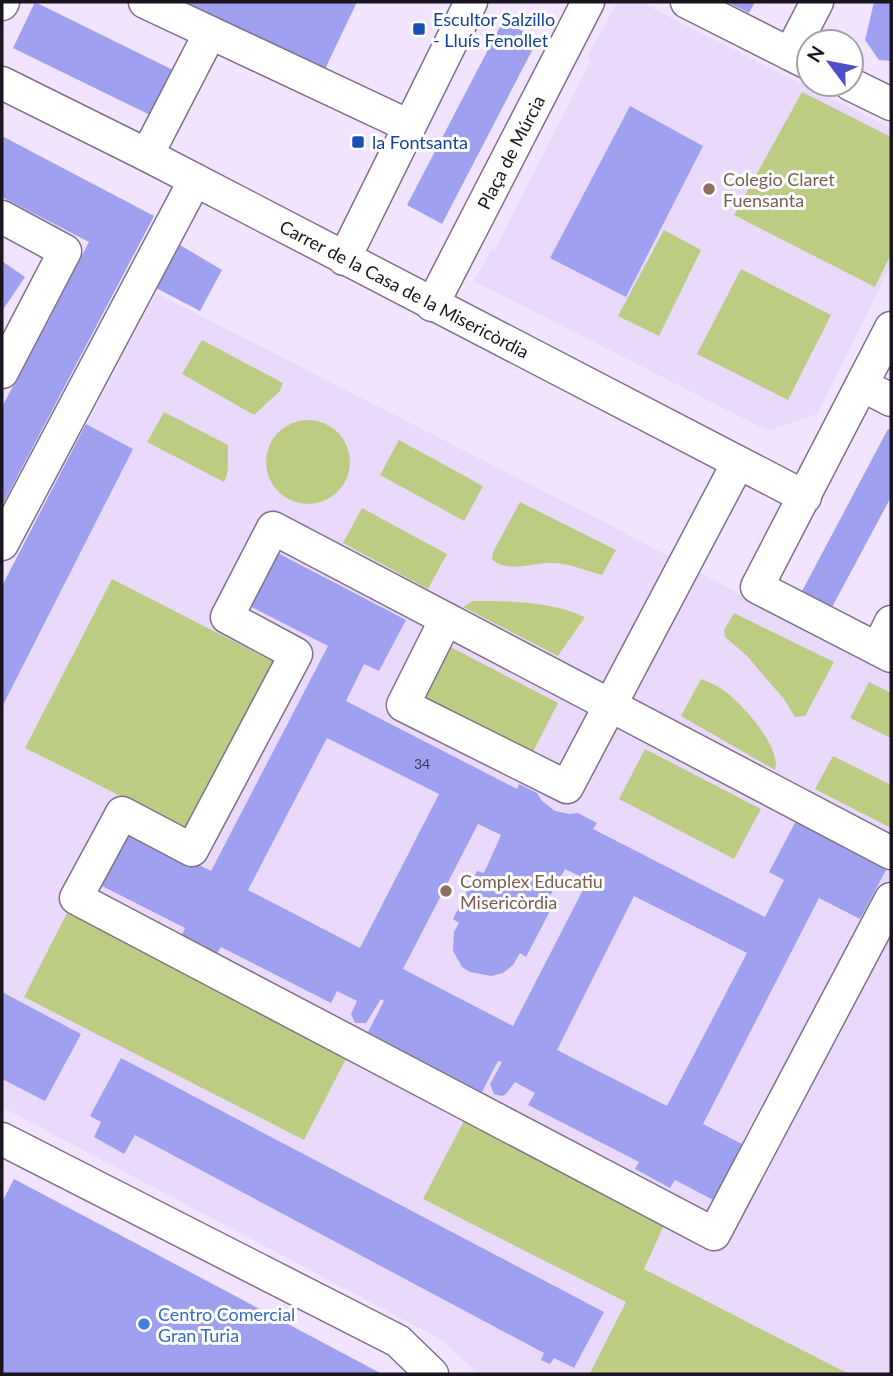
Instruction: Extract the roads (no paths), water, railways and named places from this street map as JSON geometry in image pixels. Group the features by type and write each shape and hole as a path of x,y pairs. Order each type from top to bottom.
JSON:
{"street":[{"path":"344,258 471,2"},
{"name":"Plaça de Múrcia","path":"432,305 588,2"},
{"path":"687,2 795,57"},
{"path":"809,28 817,2"},
{"path":"156,4 210,33 409,126"},
{"path":"147,155 210,33"},
{"name":"Carrer de la Casa de la Misericòrdia","path":"2,83 147,155 805,496"},
{"path":"865,91 891,104"},
{"path":"4,534 195,180"},
{"path":"2,217 65,251 2,372"},
{"path":"887,642 757,587 891,328"},
{"path":"862,385 891,400"},
{"path":"446,619 403,705 567,787 738,463"},
{"path":"887,916 715,1234 76,898 122,813 192,850 296,653 227,617 274,528 891,853"},
{"path":"2,1139 398,1341 432,1374"}],"place":[{"name":"Escultor Salzillo - Lluís Fenollet","path":"419,29"},
{"name":"la Fontsanta","path":"358,142"},
{"name":"Colegio Claret Fuensanta","path":"709,189"},
{"name":"Complex Educatiu Misericòrdia","path":"446,891"},
{"name":"Centro Comercial Gran Turia","path":"144,1324"}]}
